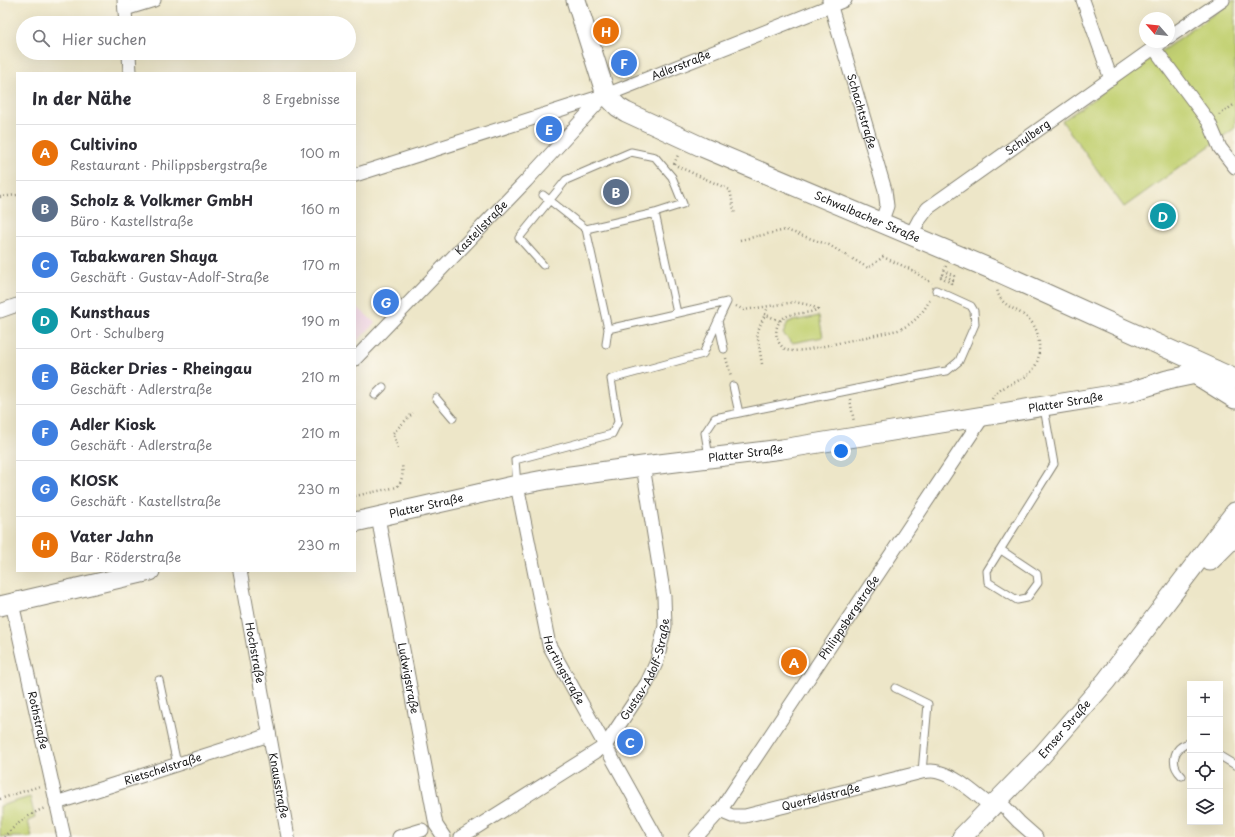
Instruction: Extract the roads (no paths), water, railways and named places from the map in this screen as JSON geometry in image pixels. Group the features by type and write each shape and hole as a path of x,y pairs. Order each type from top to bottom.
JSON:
{"street":[{"path":"126,16 125,5 154,0"},
{"path":"576,0 606,95"},
{"name":"Adlerstraße","path":"356,175 606,95 830,3 845,0"},
{"path":"1083,0 1111,78"},
{"path":"1175,33 1223,0"},
{"name":"Schachtstraße","path":"830,3 885,190 887,206 881,223"},
{"name":"Schulberg","path":"910,235 928,208 1154,48"},
{"name":"Schulberg","path":"1160,48 1209,122 1220,148 1235,167"},
{"path":"129,60 130,72"},
{"name":"Schwalbacher Straße","path":"606,95 618,107 626,112 715,152 998,272 1132,333 1206,375 1235,399"},
{"name":"Kastellstraße","path":"356,358 526,181 606,95"},
{"path":"0,311 16,305"},
{"name":"Schwalbacher Straße","path":"1206,375 1235,379"},
{"name":"Platter Straße","path":"356,522 517,485 644,466 782,449 1137,391 1167,380 1206,375"},
{"name":"Philippsbergstraße","path":"696,837 720,811 984,415"},
{"name":"Gustav-Adolf-Straße","path":"461,837 605,746 647,683 657,660 665,626 664,597 644,466"},
{"name":"Hartingstraße","path":"517,485 549,645 656,837"},
{"name":"Emser Straße","path":"962,837 1042,755 1106,681 1235,512"},
{"name":"Ludwigstraße","path":"378,517 436,825 444,837"},
{"name":"Emser Straße","path":"1158,613 1235,536"},
{"path":"6,604 146,572"},
{"name":"Hochstraße","path":"240,572 269,735"},
{"name":"Rothstraße","path":"6,604 52,782 64,837"},
{"name":"Rietschelstraße","path":"56,803 269,735"},
{"name":"Knausstraße","path":"269,735 288,837"},
{"name":"Querfeldstraße","path":"720,811 732,816 745,816 922,772 937,772 956,780 994,803 1020,822 1036,837"},
{"path":"399,837 422,830"}],"lane":[{"path":"543,265 519,238 566,180 631,152 655,157 672,177 683,204 655,213 586,229"},
{"path":"543,195 586,229 608,329 606,344"},
{"path":"655,213 677,313"},
{"path":"709,458 705,433 715,418 947,371 959,361 969,339 975,324 974,311 969,304 936,288"},
{"path":"517,485 515,460 612,434 618,422 611,379 703,354 727,302 608,329"},
{"path":"718,321 724,349"},
{"path":"733,386 740,413"},
{"path":"376,395 383,387"},
{"path":"436,398 453,418"},
{"path":"1001,550 1037,574 1038,583 1027,598 1017,600 988,582 987,572 1054,464 1044,406"},
{"path":"159,680 177,764"},
{"path":"895,688 928,704 922,772"},
{"path":"1182,776 1175,768 1175,755 1182,746 1187,744"},
{"path":"1223,758 1235,765"}],"place":[{"name":"Vater Jahn","path":"606,31"},
{"name":"Adler Kiosk","path":"624,63"},
{"name":"Bäcker Dries - Rheingau","path":"549,129"},
{"name":"Scholz & Volkmer GmbH","path":"616,192"},
{"name":"Kunsthaus","path":"1163,216"},
{"name":"KIOSK","path":"386,302"},
{"name":"Cultivino","path":"794,662"},
{"name":"Tabakwaren Shaya","path":"630,742"}]}
